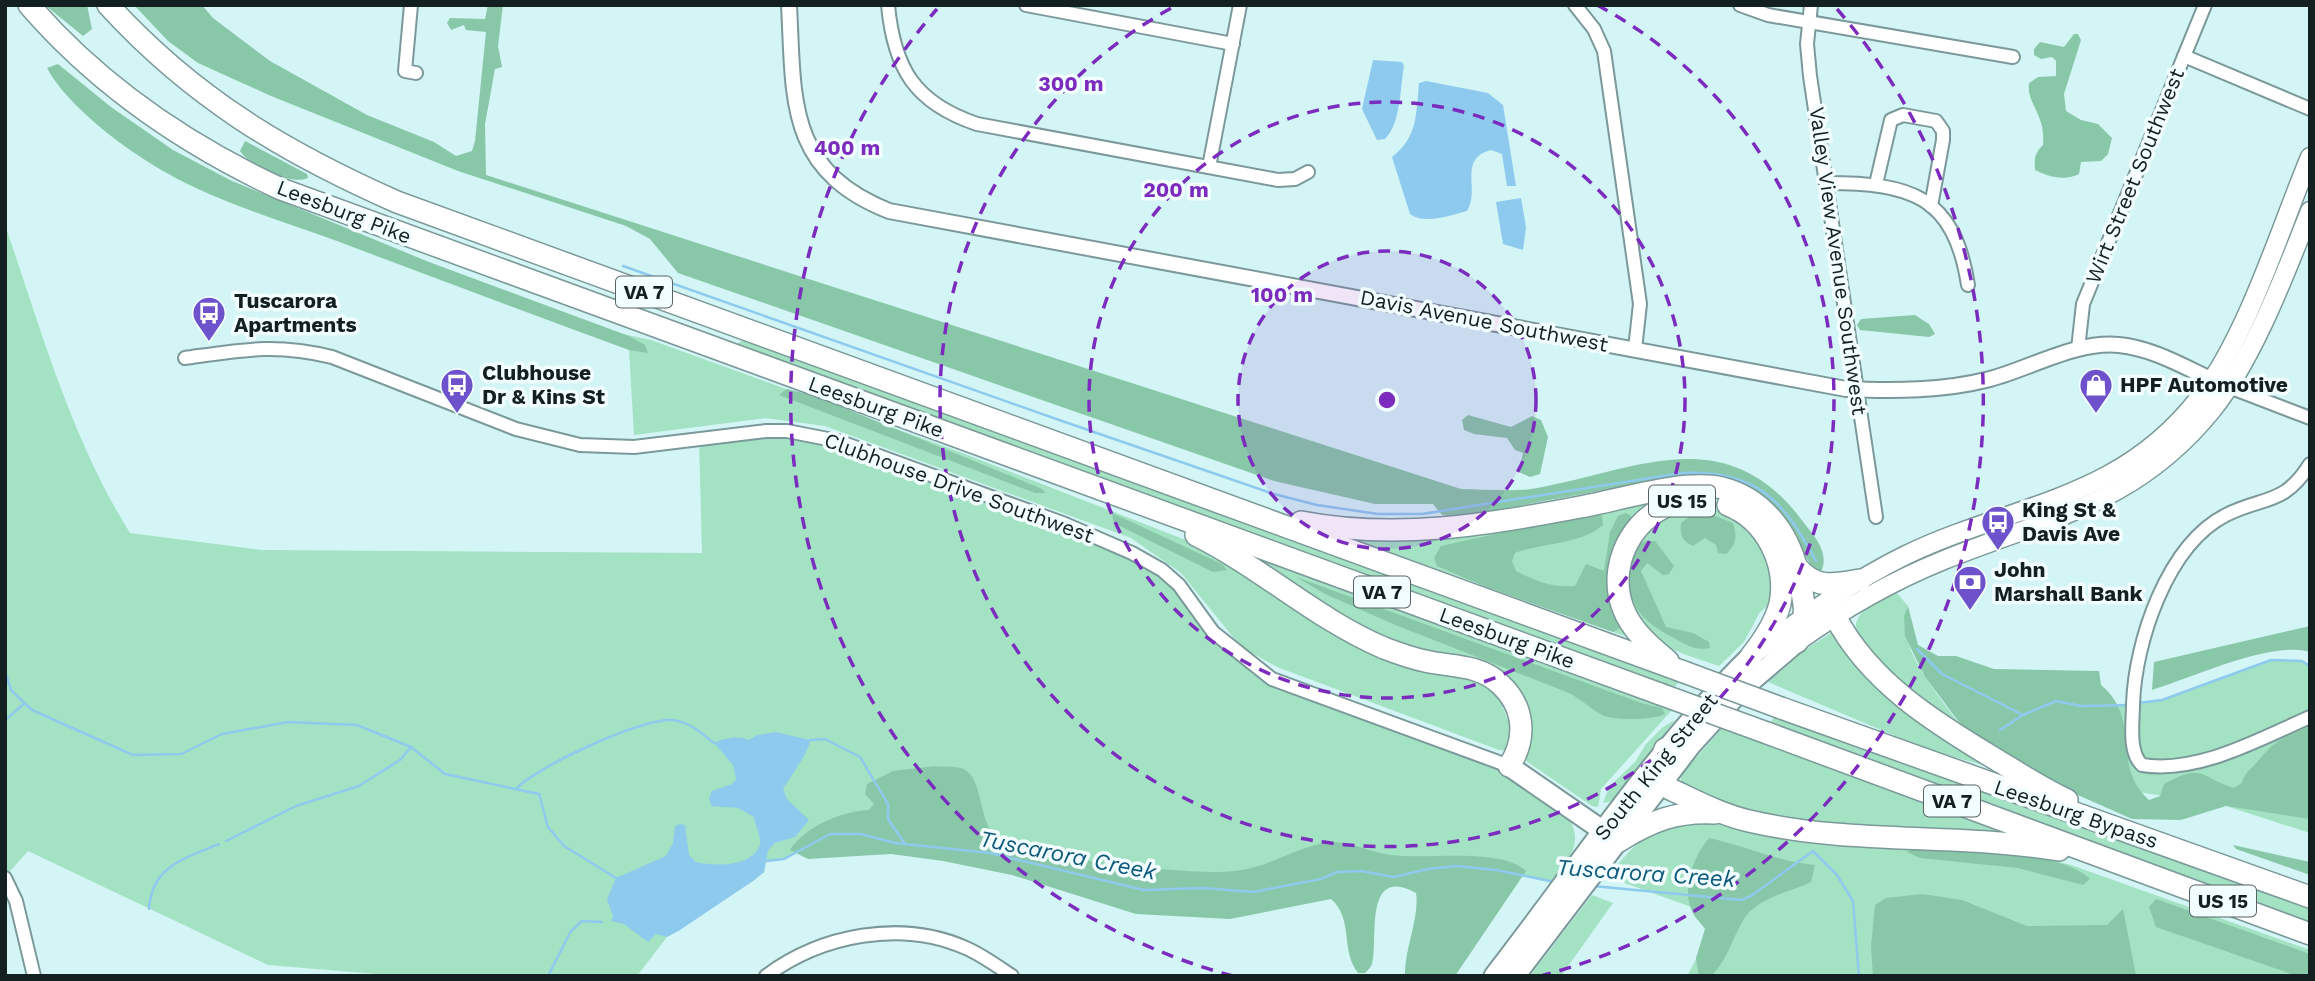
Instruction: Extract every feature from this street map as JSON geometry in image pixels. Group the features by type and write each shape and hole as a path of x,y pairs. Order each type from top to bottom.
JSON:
{"highway":[{"name":"Leesburg Pike","path":"29,5 92,71 169,129 223,162 281,189 1767,733"},
{"name":"Leesburg Pike","path":"108,5 158,56 220,107 323,169 397,202 1684,672"},
{"path":"1222,505 1352,530 1435,530 1501,523 1703,486 1727,490 1764,510 1784,536 1797,567 1806,615 1797,642"},
{"path":"1103,489 1206,540 1365,639 1408,657 1471,668 1487,674 1510,695 1522,725 1521,745 1509,766"},
{"name":"US 15","path":"1684,672 1645,642 1622,606 1618,585 1624,550 1636,528 1650,515 1678,502 1710,500 1735,508 1762,529 1771,543 1781,581 1779,605 1769,631 1751,656"},
{"path":"1797,567 1806,578 1820,585 1860,580"},
{"path":"1835,616 1860,654 1923,713 2058,796 2145,837"},
{"name":"South King Street","path":"1494,976 1558,890 1582,869 1663,783 1719,713 1797,642"},
{"name":"South King Street","path":"1611,836 1629,798 1665,749 1713,693 1751,656"},
{"name":"Leesburg Bypass","path":"1684,672 2310,897"},
{"name":"Leesburg Bypass","path":"1767,733 2310,934"},
{"path":"1665,749 1659,767 1663,783 1670,789 1726,815"},
{"name":"Clubhouse Drive Southwest","path":"1509,766 1611,836"},
{"path":"1571,808 1584,813 1601,812 1629,798"},
{"path":"1571,808 1582,833 1582,869"},
{"path":"1611,836 1669,816 1696,812 1726,815 1812,832 2026,845 2136,869"},
{"name":"South King Street","path":"1515,976 1578,893 1582,869"}],"main road":[{"name":"South King Street","path":"1797,642 1835,616 1906,576 2107,498 2149,470 2179,443 2211,411 2247,311 2310,156"},
{"name":"South King Street","path":"1751,656 1806,615 1860,580 1932,544 2055,501 2104,478 2161,438 2199,400 2221,384 2250,348 2310,211"}],"street":[{"path":"411,5 405,71 416,73"},
{"name":"Davis Avenue Southwest","path":"789,5 794,93 799,124 817,157 851,191 890,211 1856,389 1932,388 1968,383 2026,369 2078,349 2107,344 2149,351 2221,384"},
{"path":"888,5 891,35 905,73 920,93 958,117 977,124 1278,180 1295,179 1308,172"},
{"path":"1026,5 1233,44"},
{"path":"1209,167 1240,5"},
{"path":"1575,5 1594,29 1604,51 1640,304 1635,349"},
{"path":"1741,5 1768,15 2013,57"},
{"name":"Valley View Avenue Southwest","path":"1811,5 1808,21 1810,76 1875,517"},
{"name":"Wirt Street Southwest","path":"2078,349 2083,304 2205,5"},
{"path":"2184,56 2310,109"},
{"path":"1876,184 1891,120 1903,115 1936,121 1943,131 1943,140 1931,206"},
{"path":"1826,183 1876,184 1911,194 1931,206 1944,216 1958,238 1968,285"},
{"name":"Clubhouse Drive Southwest","path":"185,358 272,346 301,349 332,357 516,429 580,445 634,447 766,430 787,430 838,441 1065,524 1132,552 1162,570 1179,585 1213,632 1272,679 1509,766"},
{"path":"2221,384 2310,418"},
{"path":"2310,464 2292,487 2279,496 2226,515 2205,529 2190,546 2163,589 2151,614 2138,657 2133,696 2136,758 2142,765 2168,766 2221,754 2310,718"},
{"path":"5,877 16,901 34,976"},
{"path":"766,976 812,948 838,940 892,933 917,935 965,947 1012,976"}],"green space":[{"path":"45,5 87,5 92,29 83,36"},
{"path":"134,5 202,5 213,18 270,61 367,115 434,142 456,156 472,151 475,141 486,32 466,30 464,25 451,30 447,23 450,18 485,19 488,5 503,5 498,46 502,67 495,69 485,124 486,175 1461,489 1531,489 1675,459 1708,460 1740,469 1771,488 1801,519 1822,549 1822,570 1815,570 1774,510 1755,490 1744,484 1721,480 1688,480 1606,490 1459,517 1442,515 1433,504 1375,504 1274,481 678,273 650,239 626,226 458,171 271,96 198,63 168,41"},
{"path":"2074,34 2078,34 2081,40 2064,94 2066,111 2081,120 2098,124 2112,138 2108,154 2101,161 2081,162 2079,174 2057,177 2035,170 2036,156 2043,145 2043,134 2030,97 2029,83 2038,77 2056,76 2056,61 2052,57 2041,59 2034,55 2034,49 2040,42 2064,47"},
{"path":"58,64 111,107 173,150 232,181 429,262 629,336 645,345 648,353 629,350 249,210 185,183 133,152 83,112 56,83 47,68"},
{"path":"245,141 307,174 308,178 301,180 282,177 252,163 240,151"},
{"path":"5,225 74,422 109,497 130,533 261,550 702,553 699,438 815,435 1132,553 1179,585 1251,665 1509,766 1569,819 1575,837 1572,852 1552,883 1496,870 1299,884 990,853 807,848 784,859 766,861 764,872 753,881 667,937 637,976 401,976 268,965 28,851 5,877"},
{"path":"1915,315 1929,324 1935,334 1929,337 1860,330 1857,325 1861,319"},
{"path":"608,331 651,340 957,451 1196,544 1224,559 1350,644 1482,682 1501,702 1514,738 1507,751 1499,750 1277,667 1247,650 1233,637 1181,573 1131,538 825,426 765,418 634,435 629,350"},
{"path":"743,340 801,356 1681,679 1674,688 767,360 737,344"},
{"path":"787,389 815,396 1040,488 1046,493 1035,493 779,395"},
{"path":"1468,415 1511,427 1532,416 1541,420 1548,437 1540,474 1530,477 1519,472 1523,453 1515,450 1507,438 1474,434 1464,430 1462,420"},
{"path":"1655,499 1619,556 1636,640 1325,529"},
{"path":"1703,506 1731,513 1766,545 1775,600 1760,612 1744,642 1719,666 1664,645 1646,632 1633,611 1628,582 1633,553 1646,528 1666,514"},
{"path":"1112,513 1222,564 1227,570 1213,572 1114,523"},
{"path":"1590,513 1602,515 1603,525 1573,540 1515,553 1512,561 1516,571 1537,581 1575,586 1586,564 1604,571 1610,532 1618,516 1626,513 1631,516 1622,627 1613,632 1486,587 1437,566 1434,558 1441,546"},
{"path":"1713,515 1733,523 1735,540 1726,554 1718,553 1716,545 1705,538 1693,546 1684,540 1681,534 1681,523 1689,517"},
{"path":"1645,541 1655,541 1674,566 1669,574 1663,575 1647,563 1641,571 1666,627 1693,633 1709,642 1710,648 1696,648 1683,643 1653,625 1638,609 1633,600 1629,577 1634,554"},
{"path":"1247,555 1672,710 1601,789 1598,807 1592,806 1526,761 1517,695 1389,645"},
{"path":"1296,577 1641,703 1662,708 1665,714 1634,719 1602,715 1569,693 1393,624 1325,594"},
{"path":"1895,591 1908,606 1905,621 1913,656 1934,691 1968,734 1910,693 1857,638 1857,621 1860,614"},
{"path":"1908,606 1918,645 1938,656 1956,656 1994,669 2099,671 2101,685 2114,699 2121,713 2131,773 2137,787 2149,800 2160,796 2164,784 2194,773 2234,788 2242,783 2247,773 2275,743 2310,726 2310,819 2226,806 2181,820 2132,819 2062,788 1968,734 1925,677 1905,636 1904,616"},
{"path":"2310,626 2310,652 2275,651 2254,656 2152,690 2154,662"},
{"path":"1834,631 1981,758 1986,766 1926,749 1768,682 1809,647"},
{"path":"2271,660 2302,661 2310,666 2310,833 2226,806 2101,786 2114,707 2162,700"},
{"path":"1777,714 2310,907 2310,925 1770,723"},
{"path":"1675,720 1612,801 1603,803 1609,787 1635,762 1646,744 1663,727"},
{"path":"1722,728 2037,843 1811,824 1737,809 1681,784 1681,775"},
{"path":"935,766 958,767 969,773 975,782 990,829 997,839 1008,846 1029,852 1139,867 1230,872 1257,866 1319,844 1338,842 1391,855 1499,859 1526,871 1455,976 1405,976 1417,902 1416,893 1399,887 1387,889 1380,897 1376,910 1372,964 1365,973 1358,973 1349,955 1342,916 1331,899 1230,919 1136,914 1012,875 943,861 891,854 808,859 790,850 805,834 825,821 848,813 869,810 874,804 865,794 867,784 893,771"},
{"path":"1710,821 1750,829 2036,856 2071,865 2310,950 2310,976 1687,976 1719,917 1608,877 1631,850 1652,834 1676,826"},
{"path":"1709,838 1815,865 1811,882 1774,896 1750,912 1717,970 1711,976 1699,976 1696,958 1705,929 1694,916 1688,892 1694,863"},
{"path":"2233,845 2310,862 2310,875 2236,849"},
{"path":"1912,848 2032,857 2076,869 2090,879 2083,885 2018,868 1920,858 1907,852"},
{"path":"1922,894 1962,900 2027,926 2107,925 2123,909 2136,976 1873,976 1871,947 1875,905 1886,898"},
{"path":"1592,895 1613,903 1561,976 1530,976"},
{"path":"2156,899 2310,954 2310,976 2297,976 2156,927 2149,907"}],"water":[{"path":"1373,60 1402,62 1404,66 1394,124 1385,139 1377,140 1362,109"},
{"path":"1426,81 1488,93 1503,105 1516,186 1507,186 1502,154 1491,150 1475,160 1472,168 1471,203 1467,211 1430,219 1410,214 1392,157 1411,133 1419,83"},
{"path":"1521,198 1526,227 1523,250 1503,244 1496,202"},
{"path":"776,732 810,740 783,789 787,799 809,820 795,837 775,843 768,850 764,872 753,881 667,937 656,934 648,942 624,924 611,921 613,916 607,899 616,878 666,856 673,843 675,826 685,825 689,855 696,862 731,864 749,858 755,852 760,842 754,817 738,808 711,806 709,798 712,791 732,784 736,779 733,765 714,743 732,738 749,740 757,735"}],"waterway":[{"path":"623,266 1062,421 1274,494 1317,505 1378,514 1422,514 1682,473 1708,473 1749,483 1765,493 1792,521 1816,561"},
{"path":"1917,649 1942,674 2023,715"},
{"name":"Tuscarora Creek","path":"2138,703 2162,700 2271,660 2302,661 2310,666"},
{"path":"5,671 11,690 32,710 133,755 181,754 222,734 288,722 357,725 411,747 445,774 539,794 548,827 564,846 616,878"},
{"name":"Tuscarora Creek","path":"2000,730 2023,715 2056,701 2081,706 2128,705"},
{"path":"5,720 24,704"},
{"path":"517,788 567,756 615,735 657,721 683,723 714,743"},
{"path":"810,740 825,739 860,757 888,804 888,819 905,844"},
{"path":"226,841 296,806 359,786 400,760 411,747"},
{"name":"Tuscarora Creek","path":"766,861 784,859 830,834 861,834 895,843 990,853 1144,890 1203,888 1253,892 1321,879 1337,872 1361,871 1394,877 1456,866 1496,870 1555,882"},
{"path":"149,909 151,894 163,873 182,860 219,844"},
{"name":"Tuscarora Creek","path":"1593,886 1741,900 1751,896 1813,851 1837,875 1853,901 1859,976"},
{"name":"Tuscarora Creek","path":"548,976 571,931 582,921 602,922"}],"place":[{"name":"Tuscarora Apartments","path":"209,343"},
{"name":"Clubhouse Dr & Kins St","path":"457,415"},
{"name":"HPF Automotive","path":"2096,415"},
{"name":"King St & Davis Ave","path":"1998,552"},
{"name":"John Marshall Bank","path":"1970,612"}]}
